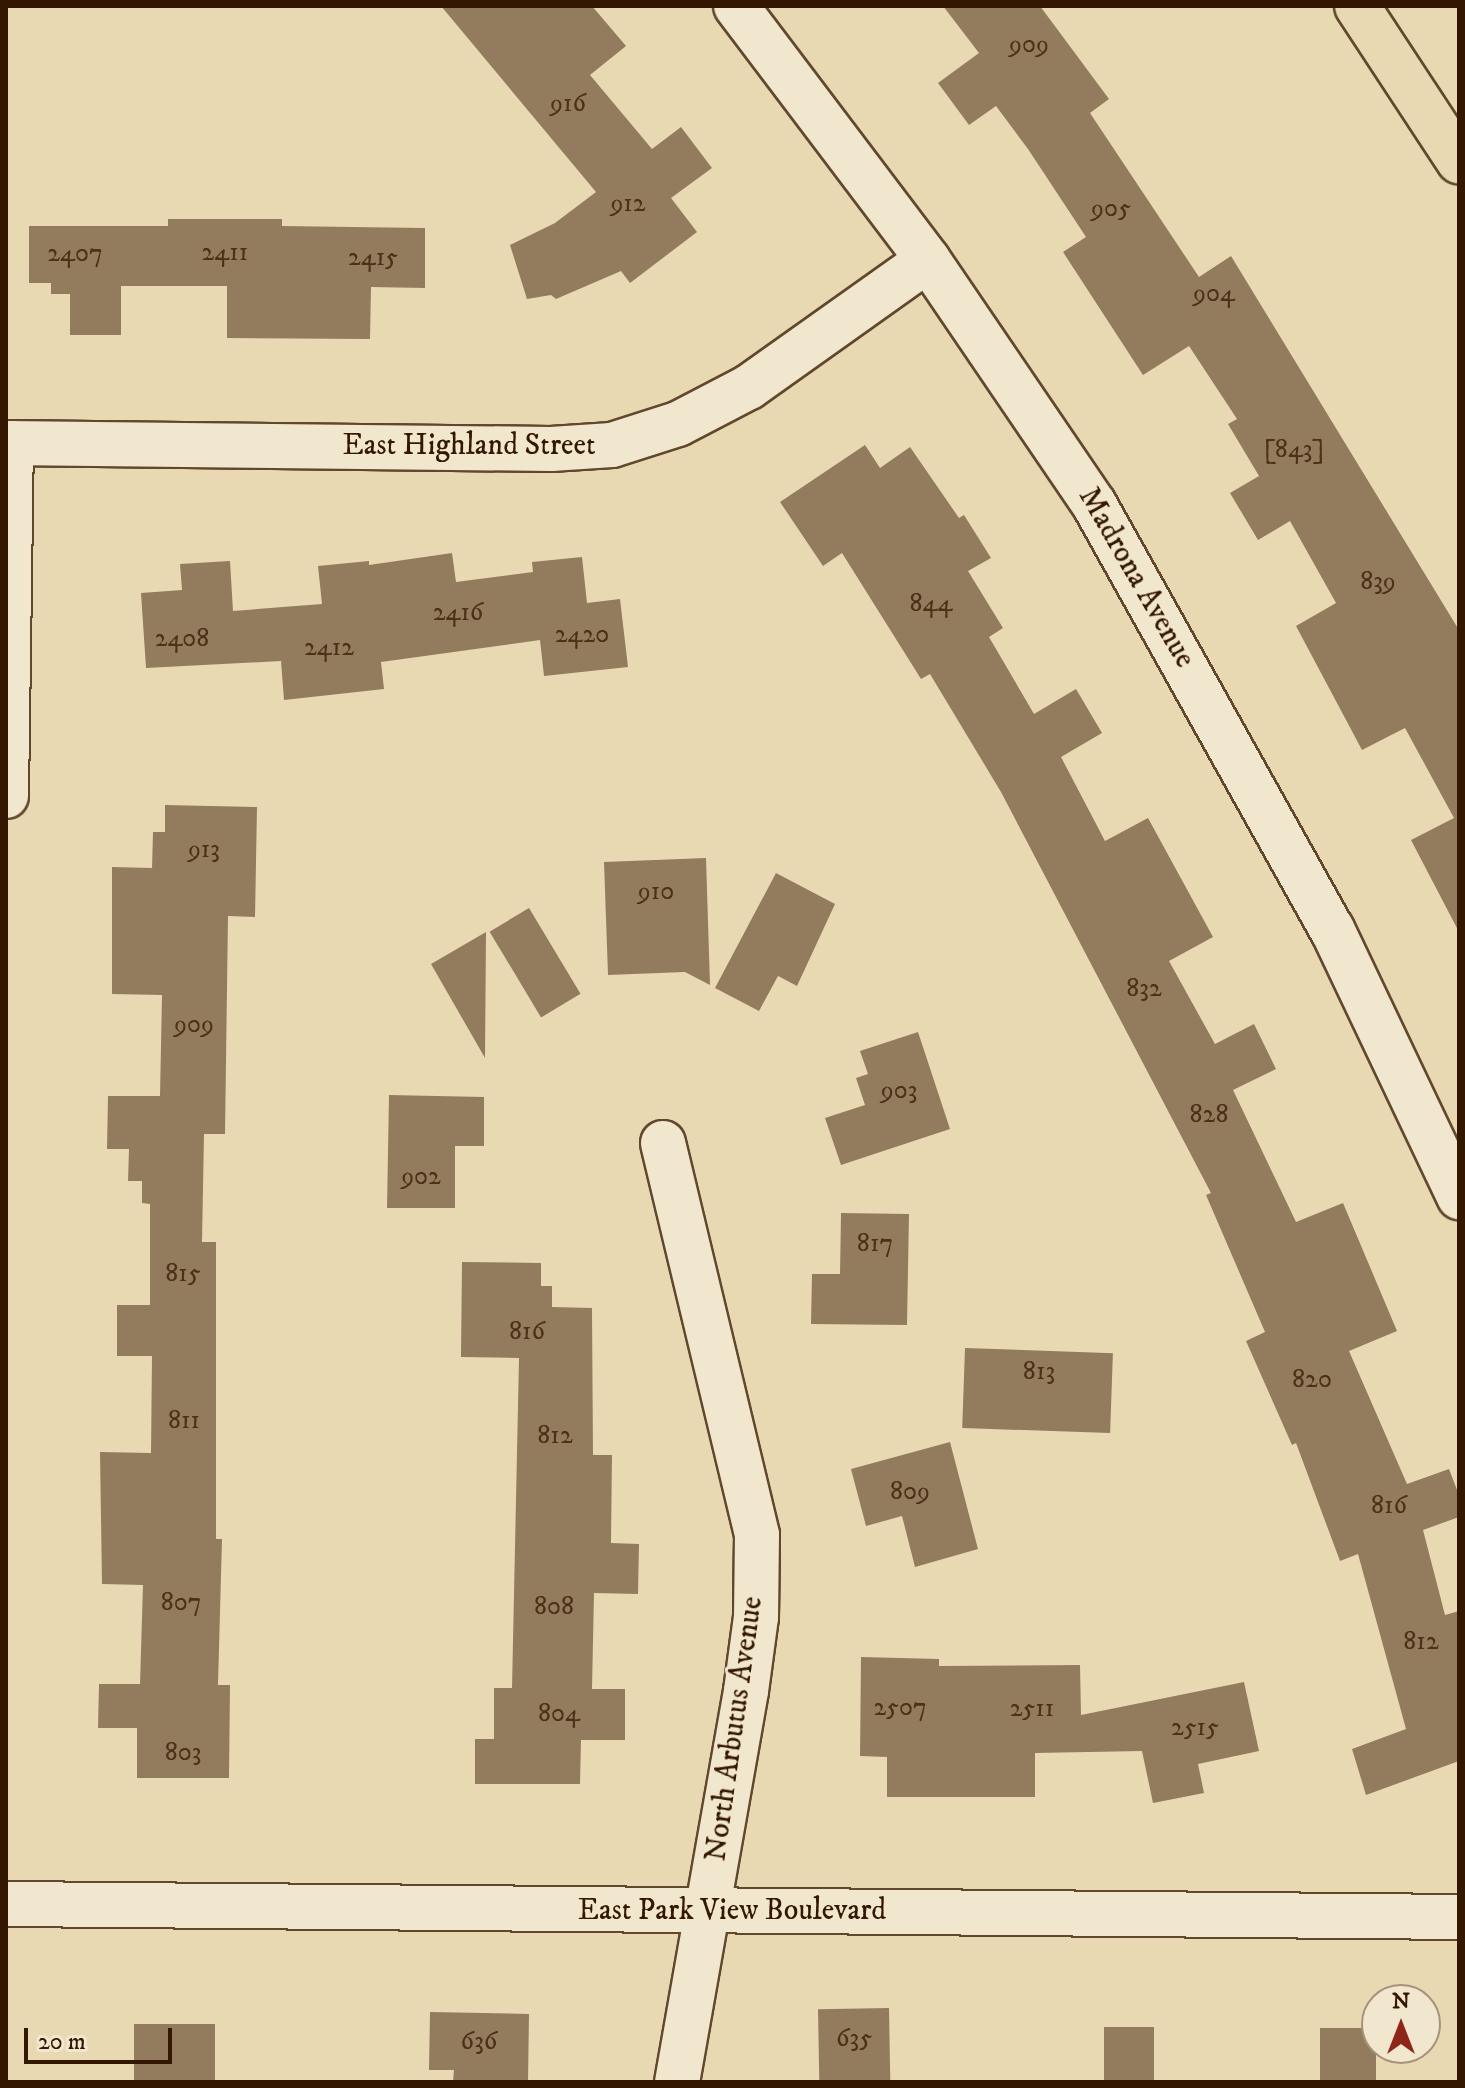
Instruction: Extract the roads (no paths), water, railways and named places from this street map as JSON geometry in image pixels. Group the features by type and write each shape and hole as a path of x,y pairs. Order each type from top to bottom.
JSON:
{"highway":[{"path":"1357,6 1459,161"}],"street":[{"name":"Madrona Avenue","path":"736,6 928,260 1094,504 1227,734 1332,929 1459,1197"},
{"name":"East Highland Street","path":"9,443 551,449 612,445 678,424 749,387 928,260"},
{"path":"6,796 9,443"},
{"name":"North Arbutus Avenue","path":"663,1143 757,1535 756,1617 677,2082"},
{"name":"East Park View Boulevard","path":"6,1904 1459,1917"}]}
